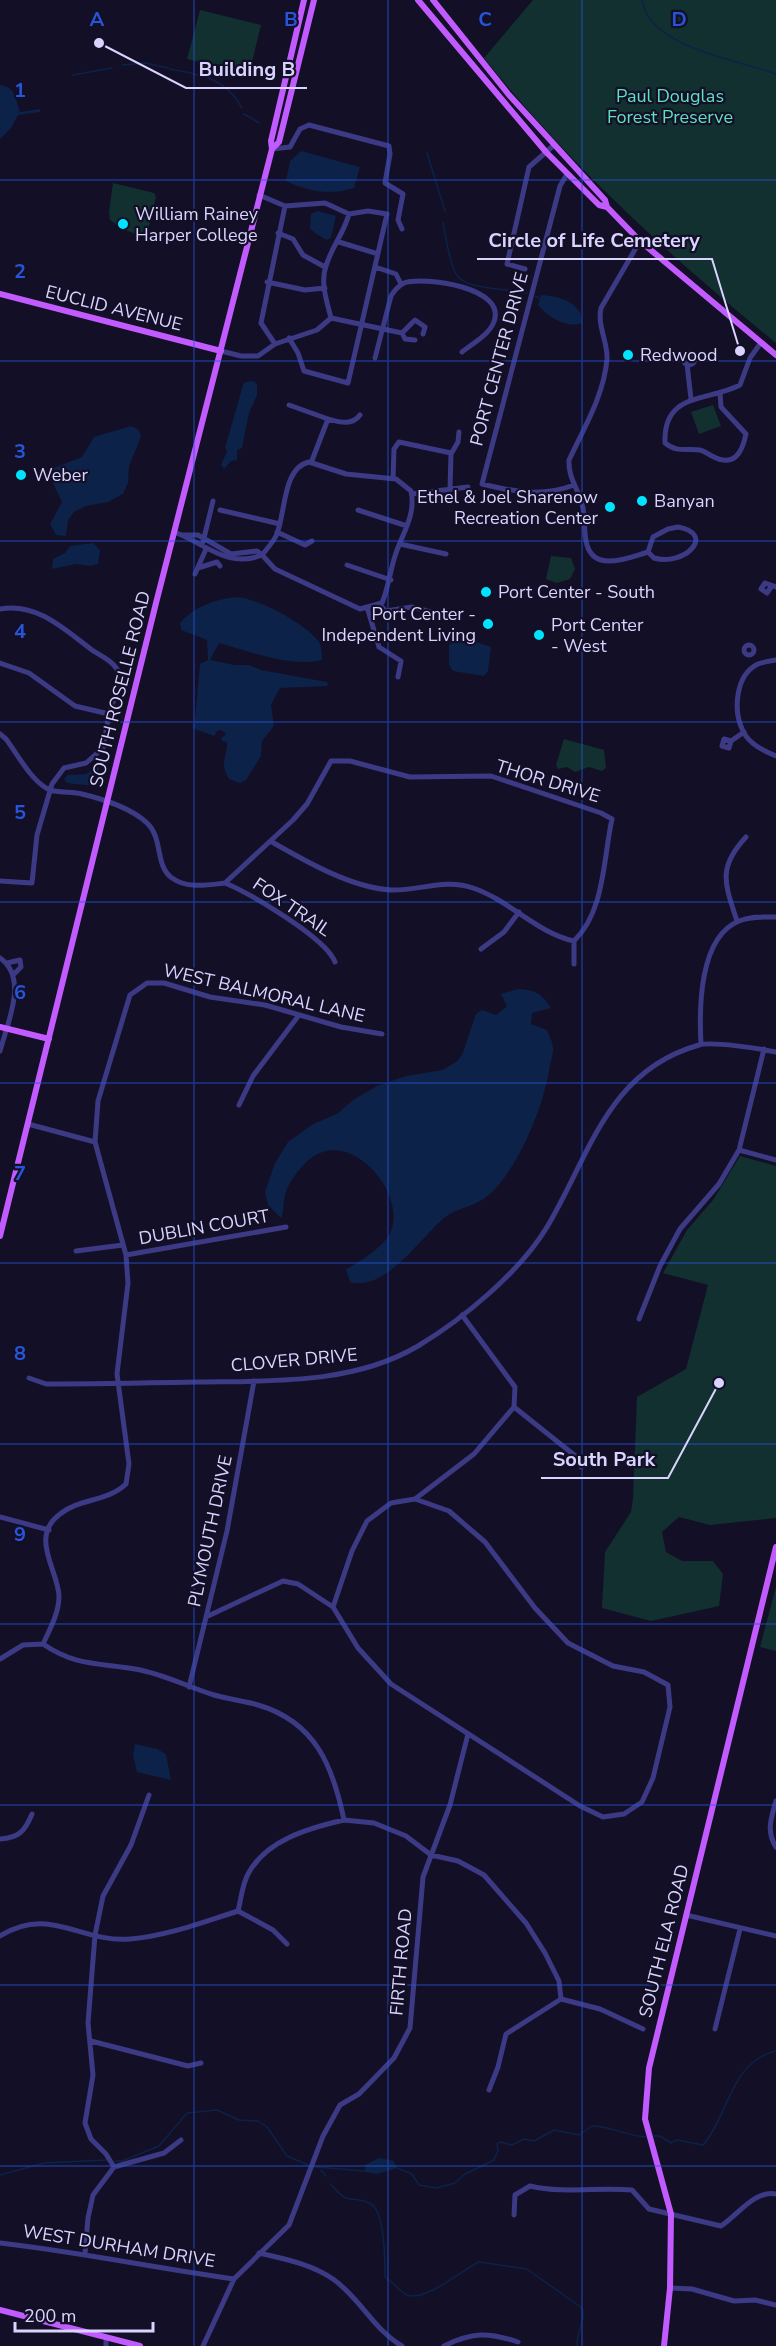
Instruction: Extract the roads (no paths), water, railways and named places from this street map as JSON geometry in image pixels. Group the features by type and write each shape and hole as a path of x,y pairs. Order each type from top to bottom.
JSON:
{"main road":[{"name":"SOUTH ROSELLE ROAD","path":"0,1236 174,532 272,149 271,141 304,0"},
{"name":"SOUTH ROSELLE ROAD","path":"272,149 279,142 314,0"},
{"path":"418,0 546,152 599,205 607,207"},
{"path":"433,0 553,146 605,200 607,207 640,241 760,344 776,355"},
{"name":"EUCLID AVENUE","path":"0,294 222,351"},
{"path":"3,1028 49,1039"},
{"name":"SOUTH ELA ROAD","path":"664,2346 670,2288 671,2214 645,2119 649,2068 776,1547"},
{"path":"0,2310 140,2346"}],"street":[{"path":"272,149 290,147 300,129 309,125 388,146 390,154 385,183 403,194 398,220 402,229"},
{"path":"525,269 507,264 530,167 553,146"},
{"name":"PORT CENTER DRIVE","path":"567,174 560,186 482,484 509,491 536,493 557,492 574,485"},
{"path":"259,195 285,206 325,203 349,214 368,211 387,213 348,383 304,371 298,353 289,338"},
{"path":"274,344 261,323 267,282 285,206"},
{"path":"331,318 325,288 325,267 339,242 349,214"},
{"path":"278,233 293,239 303,255 325,267"},
{"path":"640,241 601,308 600,321 607,360 598,396 569,460 568,472 583,505 587,546 591,552 598,559 609,562 648,552"},
{"path":"339,242 378,254"},
{"path":"375,267 396,274 401,284"},
{"path":"267,282 305,290 325,288"},
{"path":"375,358 391,296 401,284 428,283 462,288 482,293 488,298 495,312 492,326 462,352"},
{"path":"222,351 241,356 258,356 274,344 317,330 331,318"},
{"path":"331,318 402,333"},
{"path":"402,333 415,320 425,327 423,334"},
{"path":"402,333 405,339 415,340"},
{"path":"720,393 721,407 746,434 740,455 732,461 723,461 703,450 679,451 665,443 664,430 669,416 677,407 691,399 720,393 740,385 750,357 760,344"},
{"path":"687,364 691,399"},
{"path":"289,405 328,419 347,422 357,419 360,415"},
{"path":"311,463 328,419"},
{"path":"450,489 451,453 458,442 459,432"},
{"path":"393,479 394,449 399,442 451,453"},
{"path":"174,532 220,556 238,561 262,555 277,532 292,474 300,464 311,463 346,474 393,479 403,484 412,494 413,512 395,555 391,580 382,603 360,609 275,569 262,555 256,551 231,554 189,533 182,535"},
{"path":"412,494 468,487"},
{"path":"212,567 197,573 213,501"},
{"path":"220,510 280,524"},
{"path":"358,510 407,526"},
{"path":"668,529 689,529 695,536 695,544 691,552 673,560 654,558 648,552 652,537 668,529"},
{"path":"277,532 305,545 312,541"},
{"path":"400,544 446,554"},
{"path":"347,565 391,580"},
{"path":"378,604 386,611 412,607 435,613"},
{"path":"367,607 379,647 401,661 398,677"},
{"path":"0,609 15,609 52,619 111,662 121,679 109,714 107,736 98,754 86,763 64,768 49,790 37,835 32,883 0,880"},
{"path":"752,654 756,665"},
{"path":"776,660 756,665 742,679 738,699 738,717 744,732 753,744 776,756"},
{"path":"0,663 30,673 75,706 109,714"},
{"path":"730,741 744,732"},
{"path":"0,734 36,781 49,790 83,794 131,812 150,825 157,839 162,866 171,878 186,884 225,883 272,842 317,868 372,886 391,890 433,884 471,887 498,898 558,938 574,941 574,964"},
{"name":"THOR DRIVE","path":"272,842 307,804 331,761 350,761 410,777 491,776 543,792 612,819 592,915 584,931 574,941"},
{"path":"737,921 724,872 731,853 746,837"},
{"name":"FOX TRAIL","path":"225,883 261,902 304,931 331,952 335,962"},
{"path":"481,949 504,932 519,912"},
{"path":"701,1044 706,963 712,948 737,921 776,917"},
{"path":"0,958 9,965 14,974 14,991 3,1028 0,1051"},
{"path":"9,965 20,960 21,967 14,974"},
{"name":"WEST BALMORAL LANE","path":"95,1142 96,1118 102,1088 126,1003 139,986 155,982 164,983 210,997 265,1005 341,1027 382,1034"},
{"path":"239,1105 253,1076 299,1015"},
{"name":"CLOVER DRIVE","path":"29,1378 46,1384 254,1381 330,1376 375,1367 418,1346 462,1314 513,1271 547,1228 587,1145 622,1093 656,1064 701,1044 776,1052"},
{"path":"639,1319 660,1267 680,1229 719,1184 739,1150 764,1049"},
{"path":"28,1124 95,1142 126,1255 128,1283 117,1374 129,1464 126,1484 117,1493 74,1506 58,1515 49,1530 46,1554 59,1595 55,1619 43,1644"},
{"path":"739,1150 776,1160"},
{"name":"DUBLIN COURT","path":"126,1255 286,1227"},
{"path":"76,1251 123,1245"},
{"path":"333,1607 352,1551 367,1521 391,1503 415,1499 474,1454 514,1407 515,1387 462,1314"},
{"name":"PLYMOUTH DRIVE","path":"189,1687 227,1531 254,1381"},
{"path":"514,1407 578,1458 581,1467"},
{"path":"208,1616 284,1581 298,1584 333,1607 358,1648 391,1684 580,1806 603,1817 624,1814 642,1802 653,1778 670,1707 668,1685 644,1672 613,1666 568,1643 536,1608 485,1542 448,1510 415,1499"},
{"path":"0,1517 49,1530"},
{"path":"0,1659 23,1645 43,1644 63,1657 84,1664 137,1669 189,1687 261,1706 300,1727 322,1752 335,1780 344,1820"},
{"name":"FIRTH ROAD","path":"203,2346 234,2279 289,2225 323,2136 340,2105 359,2094 401,2048 410,2028 423,1877 450,1805 468,1734"},
{"path":"114,2167 106,2154 91,2139 85,2123 93,2075 88,2023 95,1935 103,1896 131,1845 149,1795"},
{"path":"776,1801 770,1825 770,1838 776,1847"},
{"path":"0,1839 14,1838 26,1829 32,1814"},
{"path":"238,1911 247,1875 264,1854 288,1838 316,1826 344,1820 376,1824 406,1836 431,1855 458,1862 484,1875 526,1923 545,1953 559,1981 561,1999"},
{"path":"0,1936 15,1927 35,1922 95,1935 128,1939 156,1935 238,1911 273,1930 287,1944"},
{"path":"686,1915 776,1936"},
{"path":"715,2029 740,1929"},
{"path":"489,2090 498,2067 506,2034 561,1999 600,2009 643,2029"},
{"path":"91,2042 188,2066 201,2063"},
{"path":"86,2253 88,2218 93,2195 114,2167 164,2153 181,2140"},
{"path":"514,2216 515,2195 530,2186 556,2192 632,2190 649,2209 721,2226 735,2217 751,2200 769,2193 776,2194"},
{"name":"WEST DURHAM DRIVE","path":"0,2242 86,2253 132,2264 234,2279"},
{"path":"260,2253 305,2264 334,2279 388,2338 402,2346"},
{"path":"670,2288 692,2289 734,2301 754,2300 776,2306"},
{"path":"444,2346 461,2338 492,2333 518,2342"},
{"path":"106,2338 106,2346"}],"water":[{"path":"0,85 12,91 20,112 40,109 40,112 18,115 11,128 0,139"},
{"path":"301,151 360,167 354,188 327,192 286,181 290,161"},
{"path":"318,211 336,216 331,238 326,240 310,228 311,214"},
{"path":"541,295 562,299 574,305 581,316 582,323 564,323 552,317 538,305"},
{"path":"253,381 257,384 257,395 249,413 242,448 237,450 237,460 231,461 224,469 221,465 227,451 225,448 243,385 245,382"},
{"path":"131,426 139,430 141,437 129,466 128,483 123,494 108,502 86,506 74,512 68,520 66,536 56,535 50,524 62,502 51,479 51,469 82,457 94,437"},
{"path":"93,543 100,550 98,564 91,566 76,564 52,569 53,559 65,553 70,546"},
{"path":"237,597 269,607 303,627 319,642 322,660 297,662 283,660 219,643 210,660 234,665 249,665 261,670 327,682 328,686 280,688 271,705 274,726 262,741 261,756 246,780 240,783 229,779 224,769 227,742 222,741 221,738 226,734 218,730 214,736 192,728 195,720 200,664 208,660 207,640 181,630 180,623 192,612 206,604"},
{"path":"456,640 473,641 491,647 488,671 484,676 453,671 449,665 449,645"},
{"path":"99,765 99,777 93,786 67,783 64,779 68,775 86,774"},
{"path":"518,989 538,993 551,1008 532,1013 531,1024 547,1030 553,1049 547,1081 536,1118 518,1156 497,1187 485,1198 444,1218 402,1261 389,1271 377,1279 363,1283 350,1282 346,1269 378,1248 391,1231 394,1216 391,1200 384,1184 373,1170 359,1159 345,1152 329,1150 314,1156 295,1175 285,1194 281,1218 268,1205 265,1192 275,1163 288,1142 313,1124 337,1114 353,1100 377,1086 406,1076 442,1070 456,1062 462,1055 476,1014 482,1010 496,1015 507,1006 501,994"},
{"path":"135,1744 157,1749 166,1754 171,1780 137,1772 133,1755"},
{"path":"379,2158 394,2161 397,2168 377,2174 365,2172 365,2165"}],"waterway":[{"path":"642,0 648,16 661,30 678,41 698,50 776,74"},
{"path":"122,65 145,63 168,68"},
{"path":"73,75 112,68"},
{"path":"170,69 202,76 220,84 236,98 242,108"},
{"path":"244,114 259,123"},
{"path":"427,153 445,211"},
{"path":"443,223 451,262 461,279 478,286 527,293"},
{"path":"535,296 539,298"},
{"path":"654,2136 660,2136 671,2143 677,2140 703,2145 712,2133 732,2091 749,2066 761,2057 776,2051"},
{"path":"115,2161 122,2161 159,2146 187,2113 217,2110 239,2120 258,2121 267,2127 287,2156 308,2165"},
{"path":"397,2168 412,2174 419,2185 436,2188 455,2183 465,2174 494,2160 498,2150 497,2144 500,2142 512,2145 524,2139 534,2141 554,2130 579,2135 592,2126 646,2137"},
{"path":"0,2175 44,2163 106,2160"},
{"path":"315,2167 365,2171"},
{"path":"321,2170 326,2176"},
{"path":"331,2184 342,2196 365,2201 376,2209 382,2227 385,2277 407,2295 424,2294 479,2262 527,2269 582,2308 583,2318 577,2346"}],"place":[{"name":"Building B","path":"99,43"},
{"name":"William Rainey Harper College","path":"123,224"},
{"name":"Circle of Life Cemetery","path":"740,351"},
{"name":"Redwood","path":"628,355"},
{"name":"Weber","path":"21,475"},
{"name":"Banyan","path":"642,501"},
{"name":"Ethel & Joel Sharenow Recreation Center","path":"610,507"},
{"name":"Port Center - South","path":"486,592"},
{"name":"Port Center - Independent Living","path":"488,624"},
{"name":"Port Center - West","path":"539,635"},
{"name":"South Park","path":"719,1383"}],"park label":[{"name":"Paul Douglas Forest Preserve","path":"670,106"}]}
